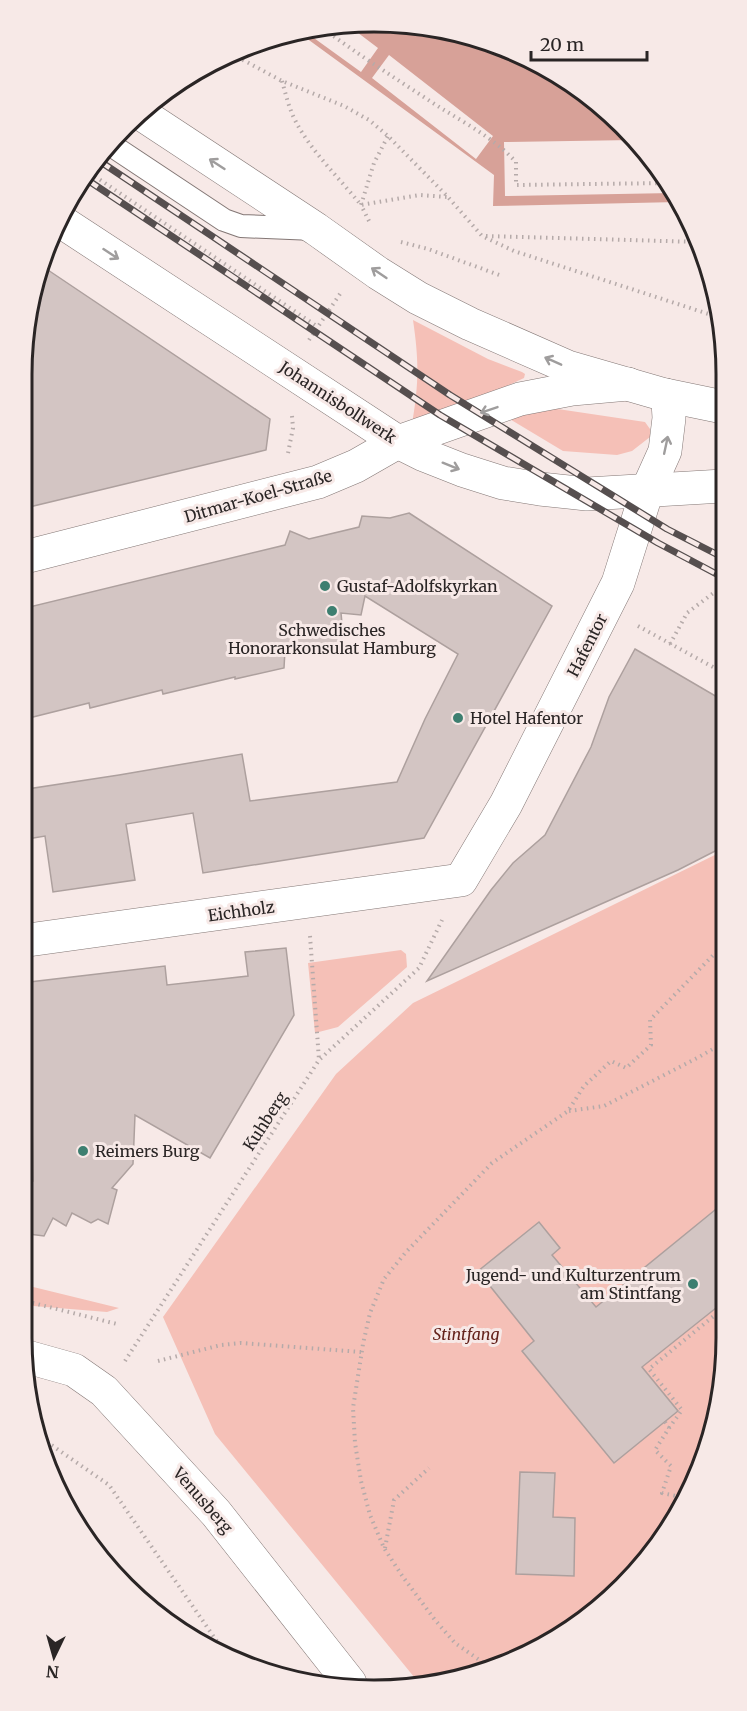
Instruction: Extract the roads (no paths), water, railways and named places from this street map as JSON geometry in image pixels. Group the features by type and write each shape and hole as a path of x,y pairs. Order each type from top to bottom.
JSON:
{"street":[{"path":"147,117 418,298 568,368 665,395 716,406"},
{"name":"Johannisbollwerk","path":"66,225 398,442 452,466 503,483 587,494 716,486"},
{"name":"Ditmar-Koel-Straße","path":"31,555 264,497 327,478 356,466 398,442 520,399 572,389 628,384"},
{"name":"Hafentor","path":"461,880 506,804 618,583 647,491 662,459 667,441 669,408 665,395"},
{"name":"Eichholz","path":"31,940 461,880"},
{"name":"Venusberg","path":"32,1358 74,1371 104,1391 216,1513 347,1679"}],"lane":[{"path":"116,148 224,220 241,226 316,229"}],"railway":[{"path":"103,163 450,395 667,529 716,554"},
{"path":"90,182 440,415 658,543 716,574"}],"place":[{"name":"Gustaf-Adolfskyrkan","path":"325,586"},
{"name":"Schwedisches Honorarkonsulat Hamburg","path":"332,611"},
{"name":"Hotel Hafentor","path":"458,718"},
{"name":"Reimers Burg","path":"83,1151"},
{"name":"Jugend- und Kulturzentrum am Stintfang","path":"693,1284"}],"park label":[{"name":"Stintfang","path":"466,1334"}]}
